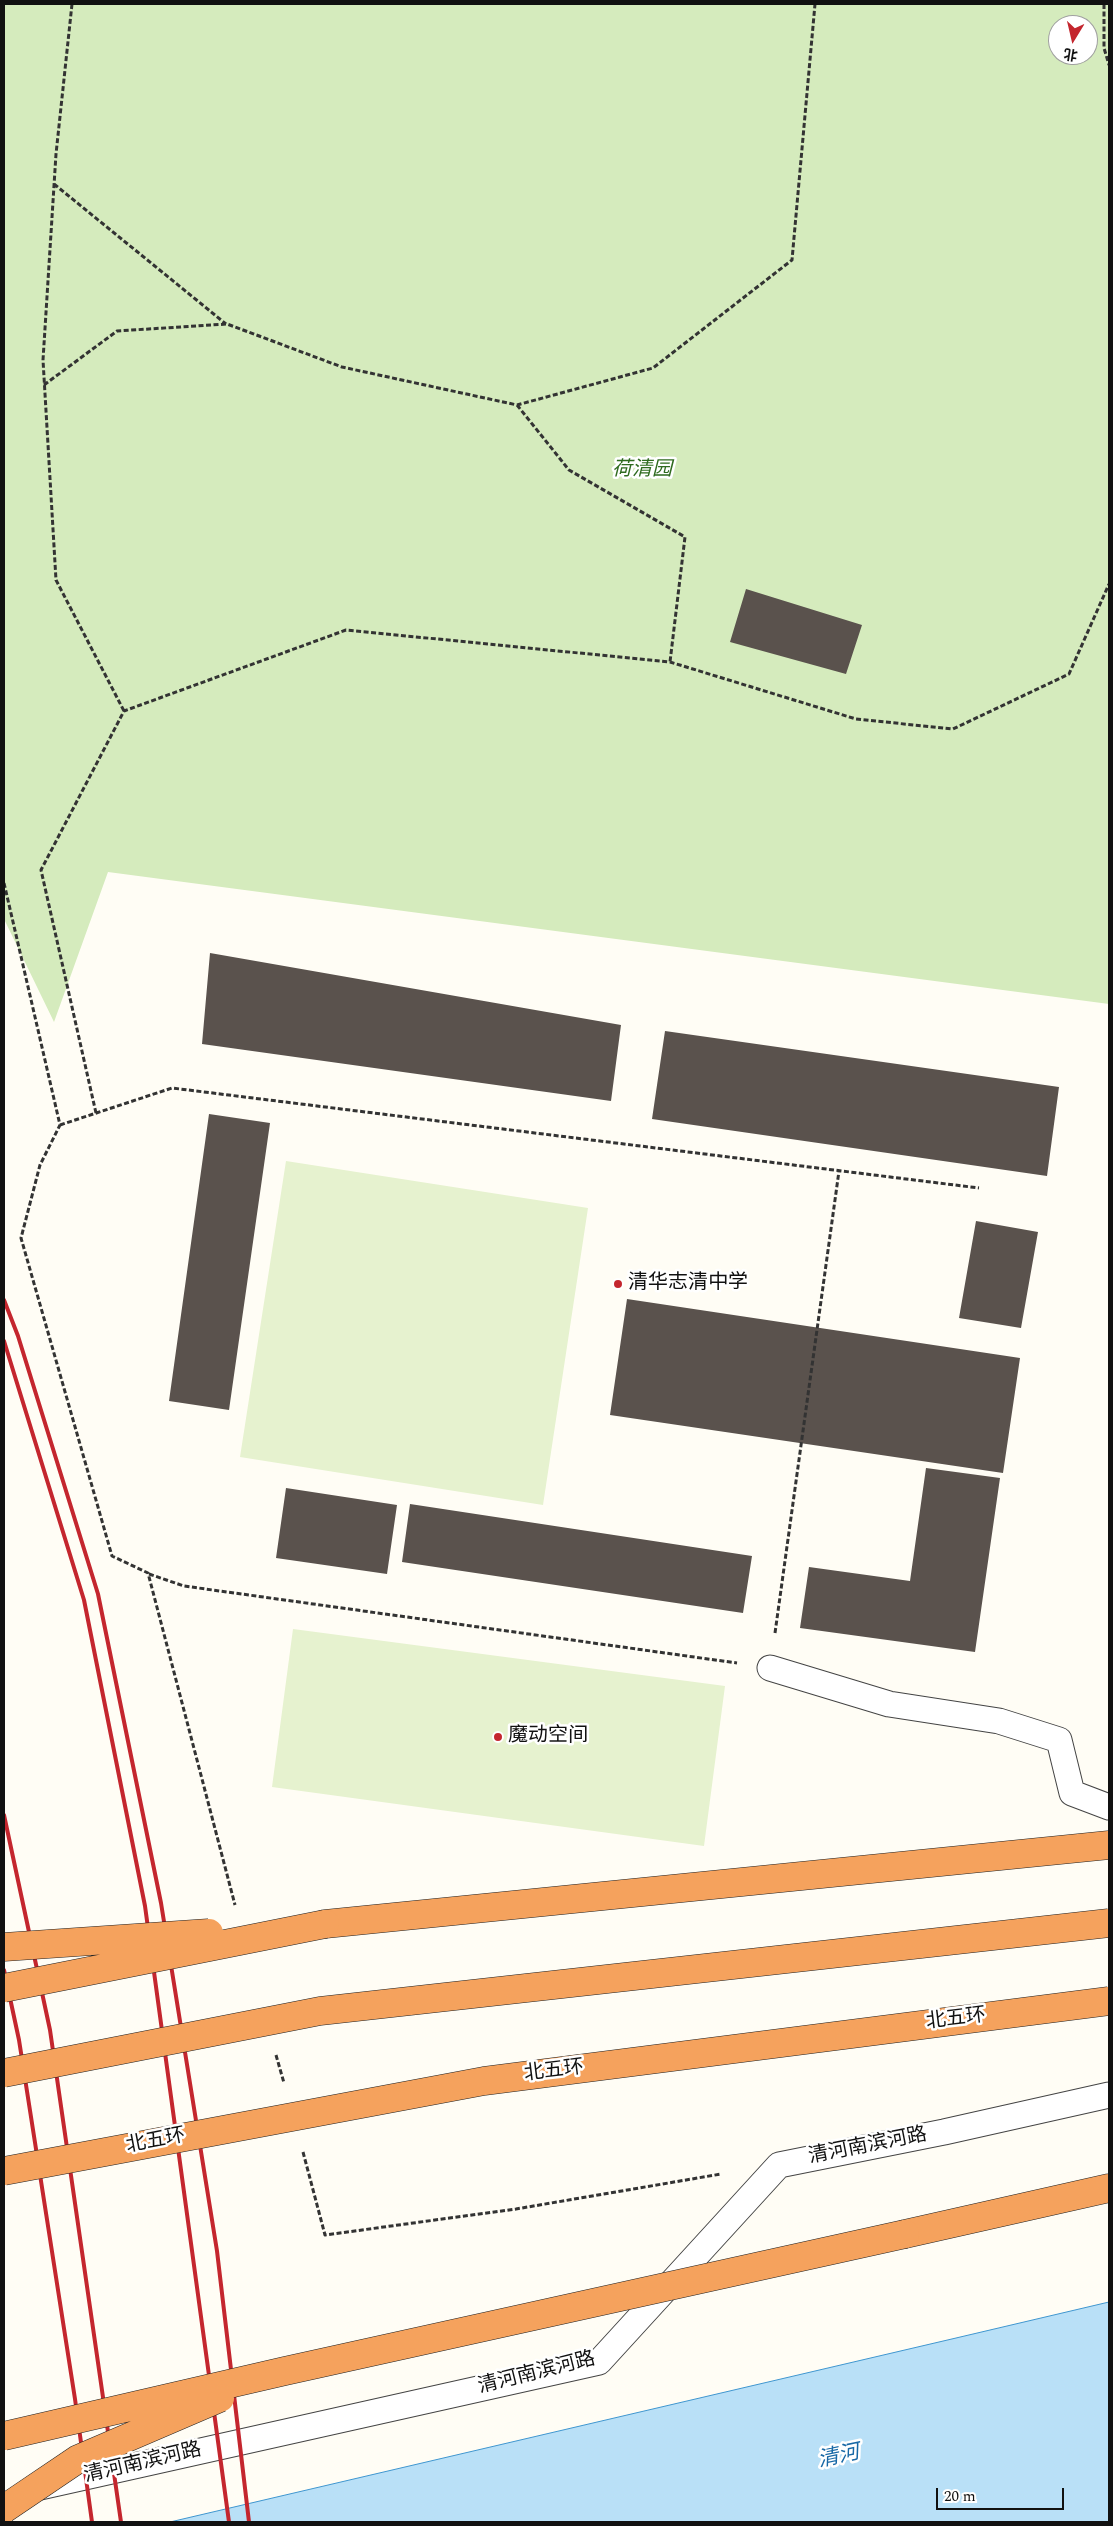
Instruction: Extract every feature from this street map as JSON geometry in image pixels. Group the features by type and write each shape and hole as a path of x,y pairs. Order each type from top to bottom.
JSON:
{"highway":[{"path":"4,1947 325,1924 1109,1845"},
{"path":"4,2073 320,2011 1109,1923"},
{"path":"4,1988 325,1924"},
{"name":"北五环","path":"4,2171 484,2081 1109,2001"},
{"path":"4,2436 285,2370 1109,2188"},
{"path":"4,2508 78,2459 285,2370"}],"lane":[{"path":"770,1668 889,1704 999,1721 1059,1740 1072,1793 1109,1807"},
{"name":"清河南滨河路","path":"4,2495 599,2362 780,2165 944,2132 1109,2095"}],"path":[{"path":"72,4 54,184 42,360 56,580 124,712"},
{"path":"54,184 227,324 342,367 517,405 653,368 792,260 815,4"},
{"path":"1104,4 1104,48 1109,65"},
{"path":"44,385 117,331 227,324"},
{"path":"517,405 569,470 685,537 670,662"},
{"path":"96,1113 41,870 124,712 346,630 670,662 856,719 953,728 1069,674 1109,584"},
{"path":"4,882 60,1125 40,1165 21,1238 112,1556 148,1574 184,1586 770,1668 839,1171"},
{"path":"60,1125 172,1088 979,1188"},
{"path":"148,1574 236,1907"},
{"path":"275,2052 286,2090"},
{"path":"302,2148 325,2235 516,2209 780,2165"}],"green space":[{"name":"荷清园","path":"4,4 1109,4 1109,1004 108,872 54,1022 4,919"},
{"path":"286,1161 588,1208 543,1505 240,1457"},
{"name":"魔动空间","path":"293,1629 725,1686 704,1846 272,1787"}],"water":[{"name":"清河","path":"1109,2302 1109,2522 170,2522 956,2338"}],"building":[{"path":"746,589 862,625 846,674 730,642"},
{"path":"210,953 621,1025 611,1101 202,1044"},
{"path":"665,1031 1059,1087 1047,1176 652,1119"},
{"path":"209,1114 270,1123 229,1410 169,1401"},
{"path":"976,1221 1038,1232 1021,1328 959,1318"},
{"path":"627,1299 1020,1358 1003,1473 610,1415"},
{"path":"926,1468 1000,1478 975,1652 800,1628 809,1567 910,1581"},
{"path":"286,1488 397,1505 387,1574 276,1558"},
{"path":"410,1504 752,1556 743,1613 402,1562"}],"railway":[{"path":"4,1300 18,1336 98,1594 161,1903 217,2251 249,2522"},
{"path":"4,1341 84,1600 145,1906 229,2522"},
{"path":"4,1815 50,2030 121,2522"},
{"path":"4,1970 19,2040 75,2399 92,2522"}],"place":[{"name":"清华志清中学","path":"618,1284"},
{"name":"魔动空间","path":"498,1737"}]}
